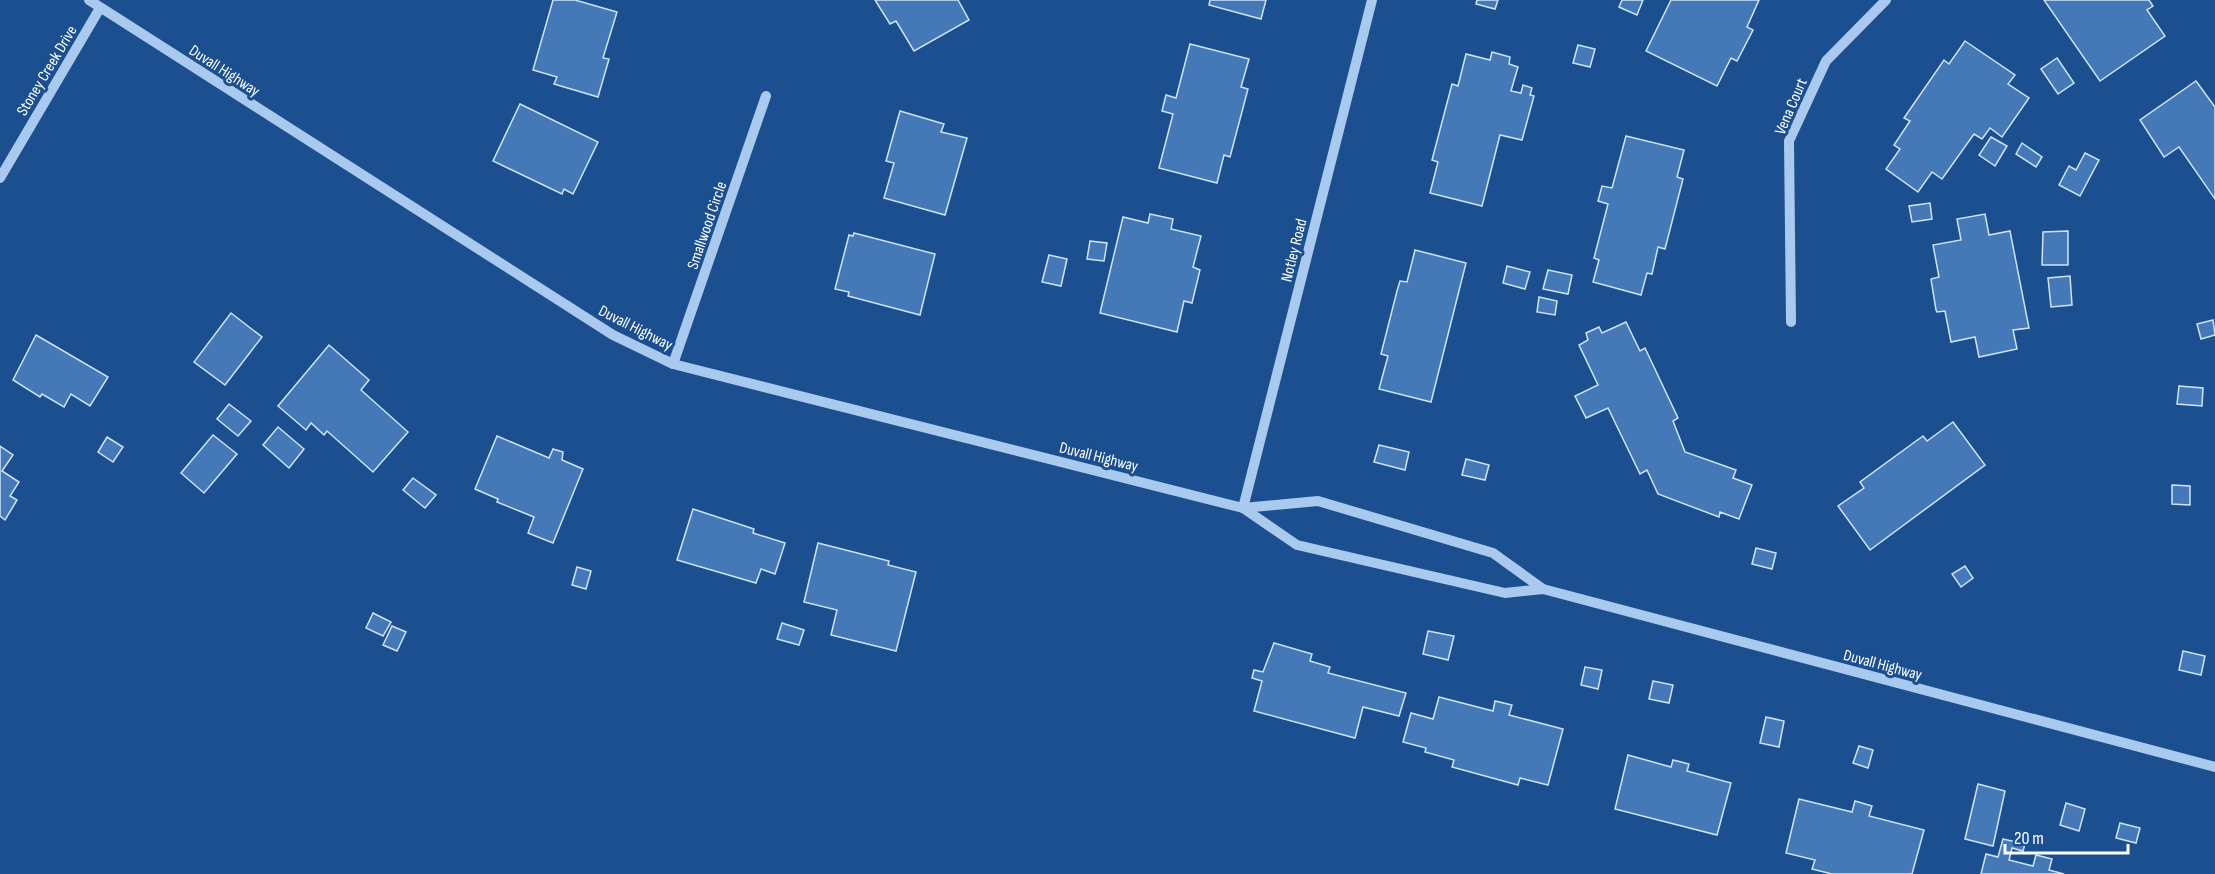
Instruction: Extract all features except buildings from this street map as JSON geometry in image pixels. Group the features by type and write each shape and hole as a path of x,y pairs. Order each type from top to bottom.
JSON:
{"street":[{"name":"Duvall Highway","path":"90,0 613,335 673,364 1243,508 1318,501 1493,553 1543,589"},
{"name":"Notley Road","path":"1243,508 1372,0"},
{"name":"Vena Court","path":"1791,322 1788,141 1826,60 1886,0"},
{"name":"Stoney Creek Drive","path":"0,178 100,8"},
{"name":"Smallwood Circle","path":"673,364 766,96"},
{"name":"Duvall Highway","path":"1243,508 1297,545 1504,593 1543,589 2215,767"}]}
